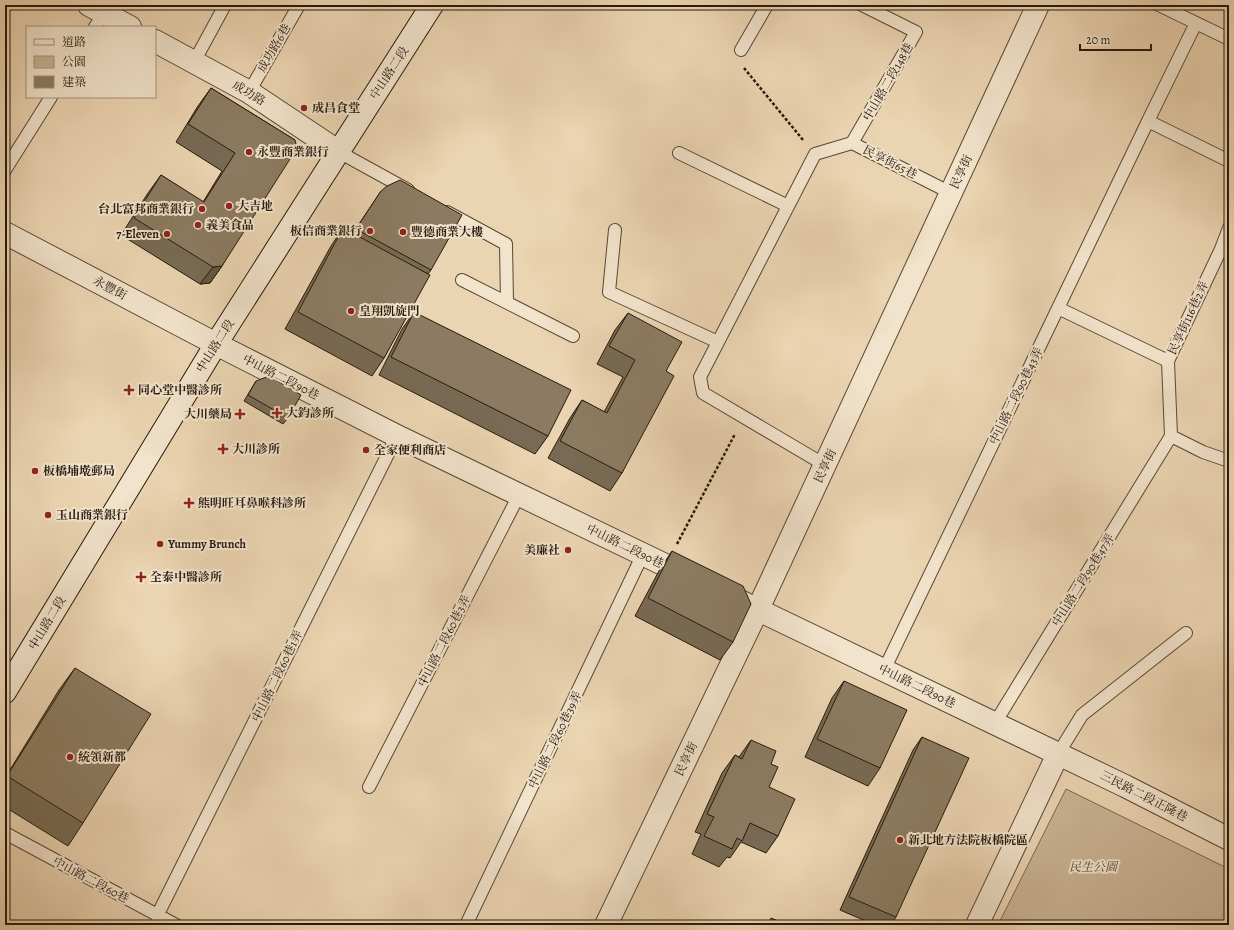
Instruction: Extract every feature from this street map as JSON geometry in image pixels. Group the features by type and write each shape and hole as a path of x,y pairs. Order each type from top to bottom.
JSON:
{"street":[{"name":"中山路二段","path":"6,688 216,344 432,5"},
{"name":"民享街","path":"606,925 758,610 1038,5"},
{"path":"96,15 127,26"},
{"name":"成功路","path":"156,42 249,92 339,152"},
{"name":"永豐街","path":"5,232 216,344"},
{"name":"中山路二段90巷","path":"216,344 397,436 1058,754"},
{"path":"978,925 1058,754"},
{"name":"三民路二段正隆巷","path":"1058,754 1229,839"}],"lane":[{"path":"194,62 225,5"},
{"name":"成功路6巷","path":"249,92 299,5"},
{"path":"741,50 766,5"},
{"name":"中山路二段148巷","path":"852,142 916,32 862,5"},
{"path":"1159,5 1229,39"},
{"path":"1196,23 1148,120 1229,161"},
{"path":"5,170 10,151 50,98"},
{"name":"中山路二段90巷43弄","path":"884,670 1148,120"},
{"name":"民享街65巷","path":"815,154 852,142 951,193"},
{"path":"339,152 416,194"},
{"path":"679,154 788,206"},
{"path":"815,154 700,377 703,393 825,465"},
{"path":"436,206 506,244 507,302"},
{"name":"民享街116巷2弄","path":"1171,436 1168,361 1229,228"},
{"path":"615,230 609,292 718,342"},
{"path":"462,280 573,336"},
{"path":"1058,308 1168,361"},
{"name":"中山路二段60巷1弄","path":"158,916 397,436"},
{"path":"1171,436 1203,452 1229,461"},
{"name":"中山路二段90巷47弄","path":"994,723 1171,436"},
{"name":"中山路二段60巷3弄","path":"369,787 519,495"},
{"name":"中山路二段60巷39弄","path":"466,925 643,554"},
{"path":"1058,754 1082,715 1186,633"},
{"name":"中山路二段60巷","path":"5,833 176,925"}],"path":[{"path":"741,50 740,64 815,154"},
{"path":"666,565 744,418"}],"green space":[{"name":"民生公園","path":"1066,789 1229,869 1229,925 998,925"}],"building":[{"name":"大吉地","path":"211,88 295,140 297,148 222,266 213,267 134,218 161,175 204,202 235,153 188,124"},
{"name":"豐德商業大樓","path":"400,180 462,215 431,270 356,229 381,191 387,186"},
{"name":"皇翔凱旋門","path":"343,228 430,275 384,358 298,312"},
{"path":"414,312 571,390 548,436 391,357"},
{"path":"628,313 682,342 666,371 674,376 622,473 560,441 582,400 607,413 635,360 609,346"},
{"name":"大鈞診所","path":"269,376 301,395 288,418 248,395 256,381"},
{"path":"672,551 743,586 751,604 733,642 648,598"},
{"name":"統領新都","path":"75,668 151,714 83,823 7,776"},
{"path":"844,681 907,710 880,768 817,739"},
{"name":"新北地方法院板橋院區","path":"922,737 969,758 896,917 849,897"},
{"path":"751,740 776,751 771,764 778,767 769,787 795,799 778,836 750,823 742,841 737,838 732,849 704,836 714,817 707,814 735,755 742,759"},
{"path":"771,918 788,925 768,925"}],"place":[{"name":"成昌食堂","path":"304,108"},
{"name":"永豐商業銀行","path":"249,152"},
{"name":"大吉地","path":"229,206"},
{"name":"台北富邦商業銀行","path":"202,209"},
{"name":"義美食品","path":"198,225"},
{"name":"板信商業銀行","path":"370,231"},
{"name":"豐德商業大樓","path":"403,232"},
{"name":"7-Eleven","path":"167,234"},
{"name":"皇翔凱旋門","path":"351,311"},
{"name":"同心堂中醫診所","path":"129,390"},
{"name":"大鈞診所","path":"277,413"},
{"name":"大川藥局","path":"240,414"},
{"name":"大川診所","path":"223,449"},
{"name":"全家便利商店","path":"366,450"},
{"name":"板橋埔墘郵局","path":"35,471"},
{"name":"熊明旺耳鼻喉科診所","path":"189,503"},
{"name":"玉山商業銀行","path":"48,515"},
{"name":"Yummy Brunch","path":"160,544"},
{"name":"美廉社","path":"568,550"},
{"name":"全泰中醫診所","path":"141,577"},
{"name":"統領新都","path":"70,757"},
{"name":"新北地方法院板橋院區","path":"900,840"}]}
